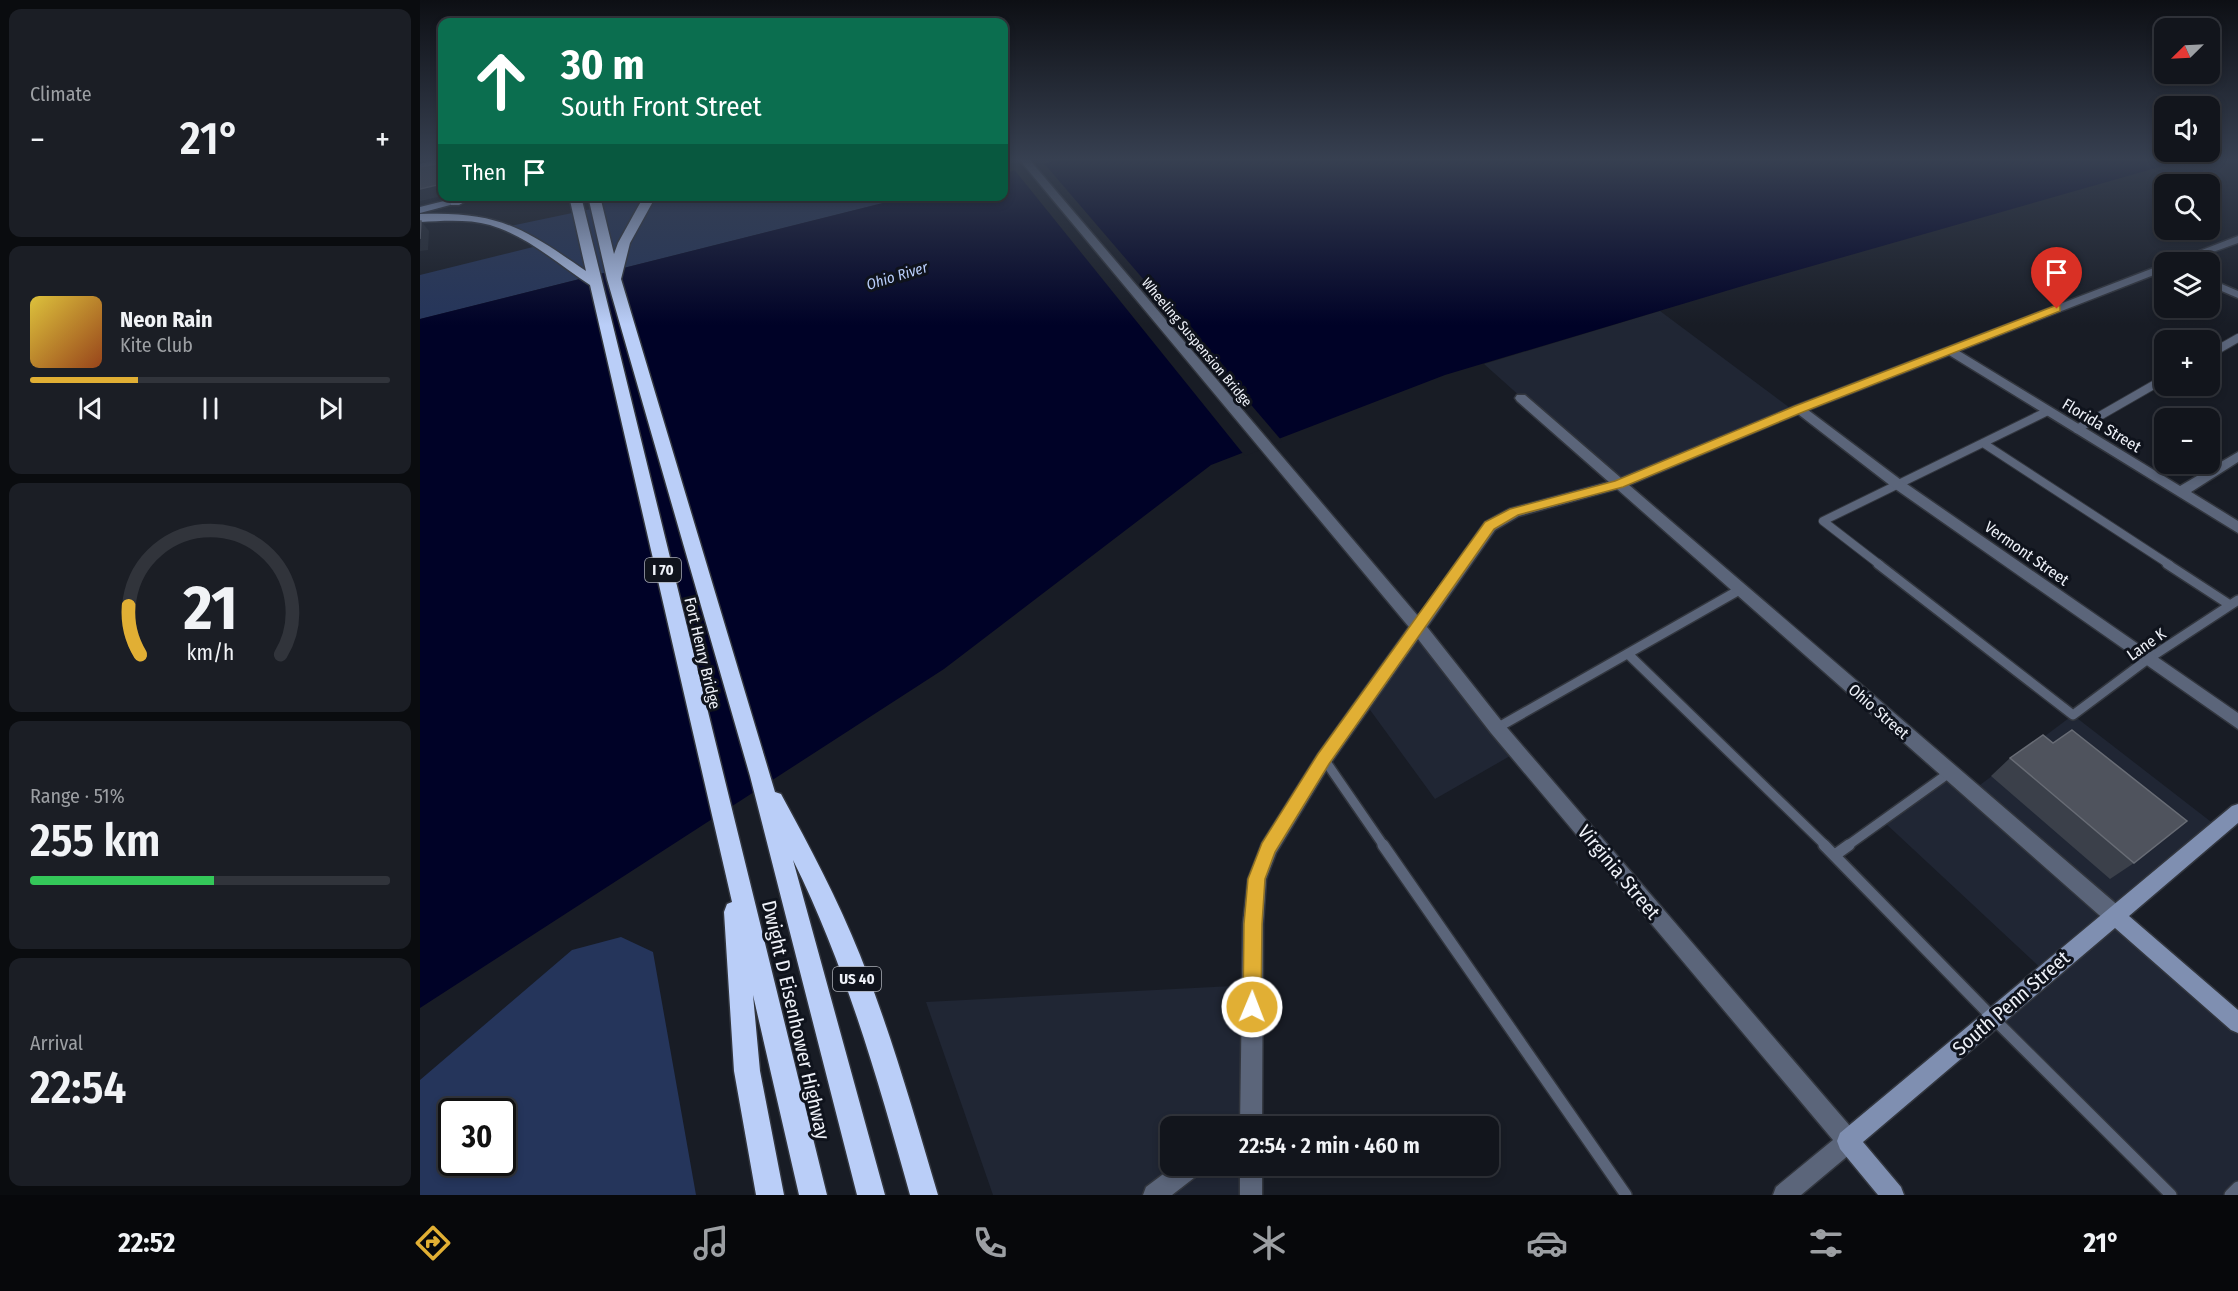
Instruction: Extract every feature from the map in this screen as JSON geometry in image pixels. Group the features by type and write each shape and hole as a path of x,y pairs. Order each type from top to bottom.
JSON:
{"highway":[{"path":"570,214 587,246"},
{"name":"I 70","path":"579,214 595,283"},
{"name":"I 70","path":"598,214 614,279"},
{"path":"614,279 624,243 640,214"},
{"path":"420,218 464,218 495,223 549,253 595,283"},
{"name":"Fort Henry Bridge","path":"614,279 760,776"},
{"name":"Fort Henry Bridge","path":"595,283 731,857"},
{"name":"Dwight D Eisenhower Highway","path":"760,776 871,1195"},
{"name":"US 40","path":"760,776 801,851 856,975 886,1064 924,1195"},
{"path":"731,857 747,1071 770,1195"},
{"name":"Dwight D Eisenhower Highway","path":"731,857 813,1195"}],"street":[{"name":"Wheeling Suspension Bridge","path":"1070,214 1349,546"},
{"path":"2203,252 2238,239"},
{"path":"1247,1116 1253,924 1257,879 1268,849 1324,759 1490,526 1514,512 1618,484 1799,409 2154,271"},
{"path":"2220,287 2238,296"},
{"name":"Florida Street","path":"1949,350 2238,528"},
{"name":"Ohio Street","path":"1521,398 2238,1023"},
{"name":"Vermont Street","path":"1799,409 1896,483 2238,722"},
{"path":"2181,492 2238,456"},
{"name":"Virginia Street","path":"1349,546 1419,628 1497,728 1893,1195"},
{"name":"South Penn Street","path":"1785,1195 2238,812"},
{"path":"1154,1195 1178,1176"},
{"path":"1251,1176 1251,1195"}],"lane":[{"path":"2220,348 2238,338"},
{"path":"2077,429 2154,385"},
{"path":"1896,483 1928,470 2048,411"},
{"path":"1983,443 2234,602"},
{"name":"Lane K","path":"1896,483 1823,521 2073,715 2148,659 2234,602"},
{"path":"1497,728 1741,590"},
{"path":"1628,654 1835,855 1994,1019 2171,1195"},
{"path":"1324,759 1626,1195"},
{"path":"1835,855 1949,773"},
{"path":"2230,1195 2238,1187"}],"shaded area":[{"path":"569,214 840,214 420,319 420,275 537,246 506,227"},
{"path":"1660,311 1794,411 1618,484 1484,364"},
{"path":"1419,628 1517,752 1435,799 1365,703"},
{"path":"2073,715 2219,828 2114,915 2238,1023 2238,1187 2230,1195 2171,1195 1994,1019 2046,973 1883,821 1949,773 1972,791"},
{"path":"621,937 653,952 696,1195 420,1195 420,1080 572,950"},
{"path":"1252,985 1251,1116 1160,1116 1160,1176 1251,1176 1251,1195 993,1195 926,1002"}],"water":[{"name":"Ohio River","path":"840,214 1995,214 1756,282 1445,375 1211,465 944,669 420,1008 420,319"}],"pier":[{"path":"1050,214 1087,214 1282,441 1245,456"}],"building":[{"path":"2072,730 2187,821 2134,863 2010,758 2043,735 2053,743"}],"route":[{"path":"1252,1007 1253,924 1257,879 1268,849 1324,759 1490,526 1514,512 1618,484 1799,409 2057,309"}]}
